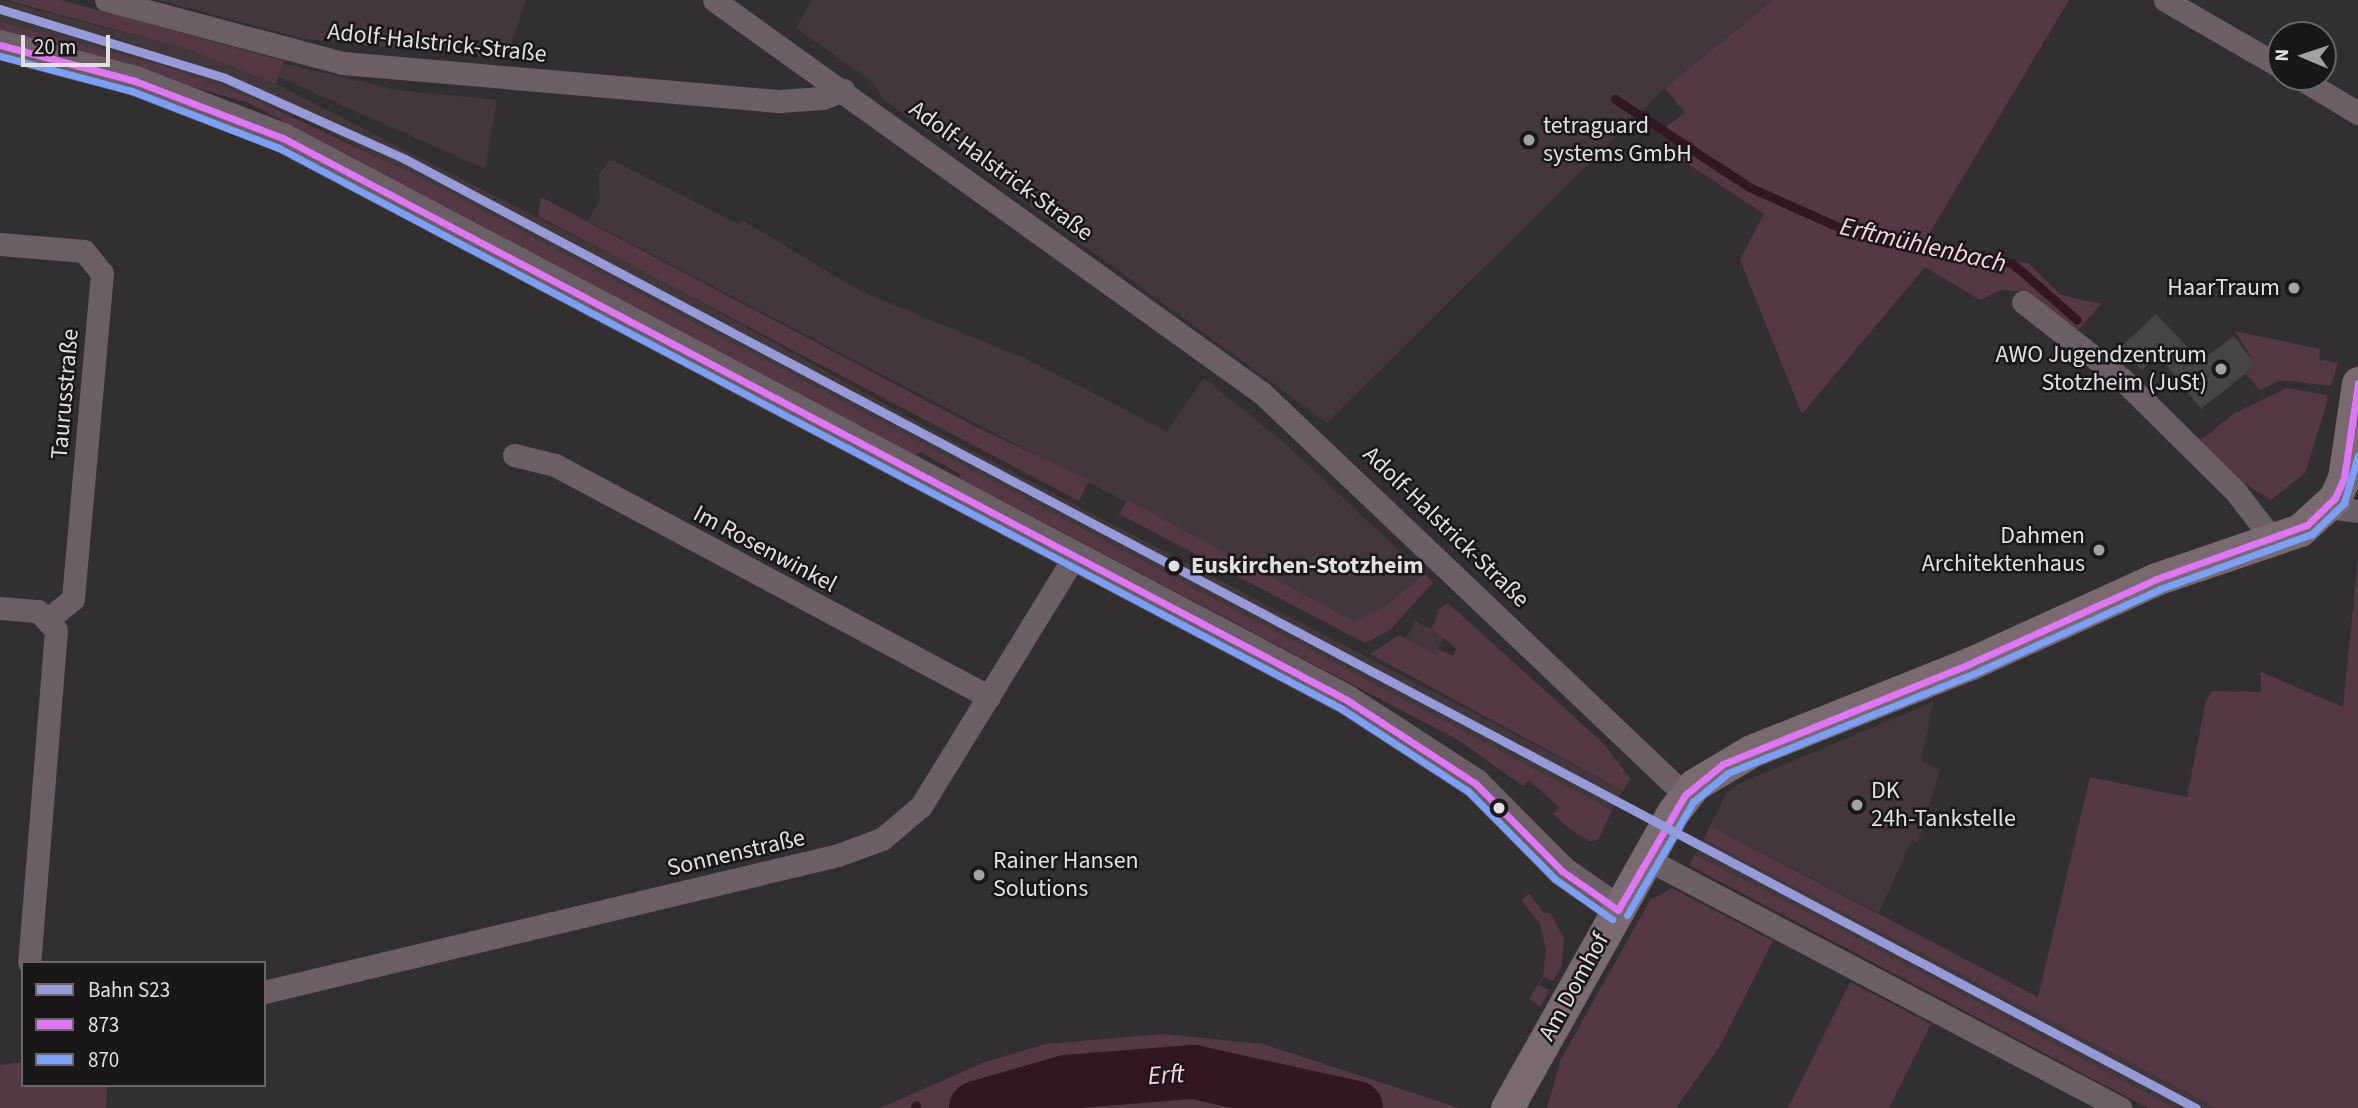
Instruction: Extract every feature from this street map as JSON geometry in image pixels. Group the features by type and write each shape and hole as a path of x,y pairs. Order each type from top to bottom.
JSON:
{"main road":[{"path":"1685,795 1723,764 1751,751 1969,664 2168,574 2300,530 2346,488 2358,383"},
{"name":"Am Domhof","path":"1507,1108 1685,795"}],"street":[{"name":"Adolf-Halstrick-Straße","path":"106,0 343,63 779,101 823,98 845,90 1262,393 1685,795"},
{"path":"714,0 845,90"},
{"path":"2165,0 2267,59"},
{"path":"0,45 135,81 283,138 1347,700 1440,757 1475,783 1574,881 1618,909"},
{"path":"2321,91 2358,113"},
{"name":"Taurusstraße","path":"0,244 85,251 102,273 73,599 47,620"},
{"path":"2023,302 2122,379 2236,492 2273,540"},
{"name":"Im Rosenwinkel","path":"514,455 555,465 989,697"},
{"name":"Sonnenstraße","path":"266,992 865,847 921,806 1074,556"},
{"path":"0,608 38,611 56,630 29,961"},
{"path":"1647,859 2120,1108"}],"shaded area":[{"path":"0,0 187,49 276,84 666,283 921,424 1623,791 1612,810 307,120 167,67 0,22"},
{"path":"6,0 61,0 284,61 276,84 187,49"},
{"path":"158,0 526,0 506,60 305,39"},
{"path":"812,0 1773,0 1665,88 1327,423 882,98 874,83 796,28"},
{"path":"1773,0 2069,0 1926,239 2029,264 2061,295 2101,304 2076,333 2019,291 2001,290 1980,300 1925,267 1802,414 1740,260 1764,214 1673,154 1682,137 1664,128 1685,113 1665,88"},
{"path":"0,22 167,67 247,96 420,177 1612,810 1598,840 1589,841 1571,830 1553,814 1559,807 1529,780 1523,786 1458,740 959,478 960,474 921,452 914,456 249,103 0,32"},
{"path":"282,63 397,90 497,100 485,169 279,77"},
{"path":"610,159 738,224 742,220 860,291 1026,359 1167,431 1204,378 1288,446 1424,574 1384,607 1354,621 588,221 600,199 598,176"},
{"path":"541,197 976,427 1089,480 1079,501 538,216"},
{"path":"2235,331 2320,349 2319,359 2338,363 2331,386 2281,380 2260,390 2246,374 2256,365"},
{"path":"2287,388 2327,395 2327,403 2305,473 2271,500 2230,474 2199,441 2235,413"},
{"path":"1127,500 1354,621 1384,607 1424,574 1433,582 1390,630 1365,643 1119,514"},
{"path":"2358,557 2358,1108 2217,1108 1704,839 1710,826 2038,997 2090,777 2187,797 2206,701 2212,691 2261,692 2261,672 2343,707"},
{"path":"1448,603 1602,742 1631,779 1623,791 1370,654 1399,635 1435,654 1438,649 1453,656 1456,648 1432,629 1439,609"},
{"path":"1415,621 1445,636 1435,655 1406,639"},
{"path":"1933,702 1921,761 1940,769 1918,842 1912,840 1879,913 1710,826 1727,793 1740,783"},
{"path":"1704,839 1955,967 2217,1108 2175,1108 1695,855"},
{"path":"1695,855 2175,1108 2148,1108 1689,865"},
{"path":"1672,888 1773,941 1720,1046 1676,1108 1547,1108 1561,1059 1650,900"},
{"path":"1529,894 1544,913 1550,913 1564,938 1562,965 1553,981 1544,977 1539,985 1549,990 1540,1007 1529,999 1543,976 1546,950 1540,924 1521,900"},
{"path":"1850,982 1931,1024 1889,1108 1788,1108"},
{"path":"1163,1034 1263,1044 1459,1108 1383,1108 1352,1096 1292,1102 1315,1108 880,1108 985,1062 1046,1044"},
{"path":"21,1062 21,1087 107,1087 106,1108 0,1108 0,1065"}],"building":[{"path":"2156,314 2201,361 2234,336 2256,365 2201,409 2158,355 2142,370 2120,348"}],"waterway":[{"name":"Erftmühlenbach","path":"1615,99 1749,187 1845,230 2012,263 2077,320"},
{"name":"Erft","path":"976,1108 1066,1082 1194,1072 1356,1108"}],"rail line":[{"name":"S23","path":"0,9 225,78 405,159 2196,1108"}],"transit line":[{"name":"873","path":"0,45 135,81 283,138 1347,700 1475,783 1562,871 1618,910"},
{"name":"870","path":"0,56 132,91 279,148 1342,709 1468,791 1555,879 1612,919"},
{"name":"873","path":"1618,910 1685,795 1723,764 1969,664 2156,579 2307,525 2335,498 2344,478 2358,383"},
{"name":"870","path":"1627,915 1693,802 1728,773 1973,674 2160,589 2312,534 2344,503 2358,455"}],"place":[{"name":"tetraguard systems GmbH","path":"1529,140"},
{"name":"HaarTraum","path":"2294,288"},
{"name":"AWO Jugendzentrum Stotzheim (JuSt)","path":"2221,369"},
{"name":"Dahmen Architektenhaus","path":"2099,550"},
{"name":"Euskirchen-Stotzheim","path":"1174,566"},
{"name":"DK 24h-Tankstelle","path":"1857,805"},
{"name":"Rainer Hansen Solutions","path":"979,875"}]}
